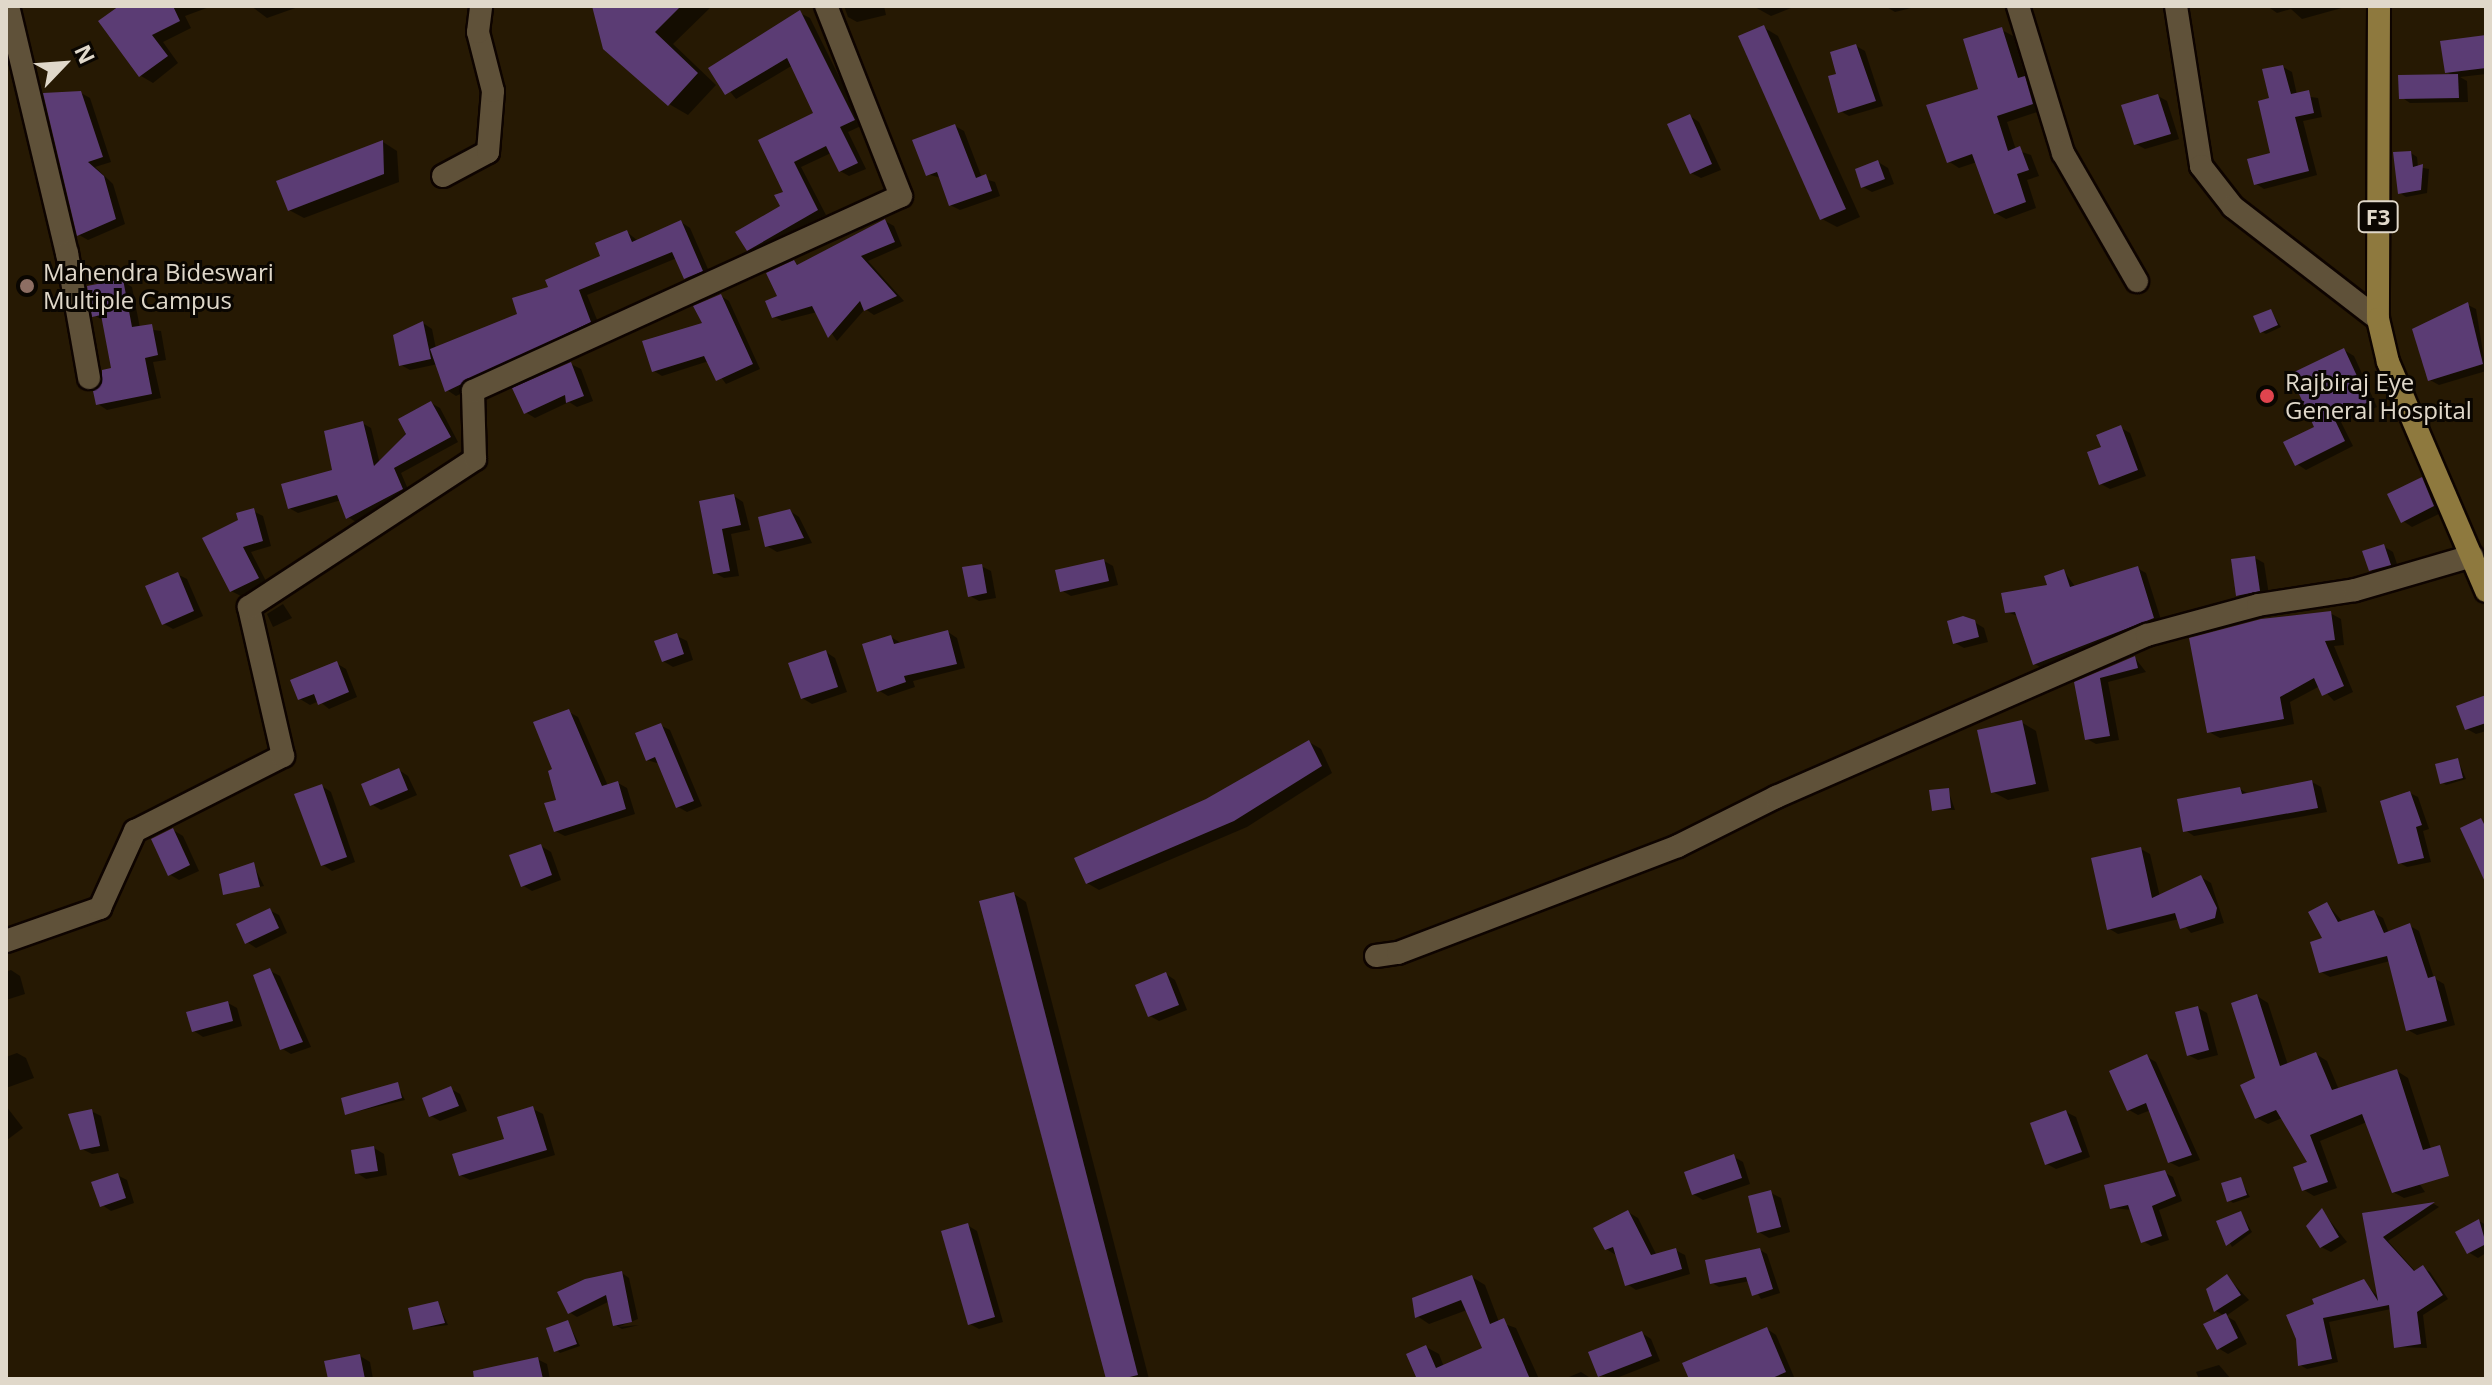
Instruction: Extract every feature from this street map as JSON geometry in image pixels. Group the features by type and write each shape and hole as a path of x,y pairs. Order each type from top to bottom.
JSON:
{"main road":[{"name":"F3","path":"2379,6 2378,319 2388,362 2486,591"}],"street":[{"path":"8,6 67,253 89,378"},
{"path":"443,176 488,152 493,91 478,32 481,6"},
{"path":"6,941 100,908 135,831 283,756 249,607 475,459 473,391 901,196 826,6"},
{"path":"2018,6 2063,153 2137,281"},
{"path":"2176,6 2201,166 2233,207 2378,319"},
{"path":"1376,956 1398,953 1678,846 1776,797 2147,635 2258,605 2355,590 2472,556"}],"building":[{"path":"119,6 173,6 180,21 152,35 168,56 139,77 98,21"},
{"path":"592,6 681,6 655,32 698,73 668,106 603,49"},
{"path":"800,10 855,120 840,127 858,163 839,172 826,146 794,162 818,210 747,251 735,232 780,206 774,195 783,192 758,140 813,113 787,58 725,95 708,68"},
{"path":"1764,25 1846,209 1820,220 1738,36"},
{"path":"2002,27 2018,78 2025,76 2033,104 1997,116 2008,151 2020,146 2029,170 2017,174 2026,202 1994,214 1972,154 1947,163 1926,105 1978,89 1963,39"},
{"path":"2486,35 2486,68 2445,73 2440,41"},
{"path":"1856,44 1876,101 1838,113 1828,76 1836,74 1830,52"},
{"path":"2283,65 2291,94 2309,90 2314,113 2295,117 2309,171 2254,185 2247,159 2270,153 2258,101 2269,98 2262,69"},
{"path":"2458,74 2459,98 2399,99 2398,75"},
{"path":"81,91 103,157 88,162 104,176 116,219 77,236 43,93"},
{"path":"2158,94 2171,134 2134,145 2121,105"},
{"path":"1690,114 1712,164 1690,174 1667,124"},
{"path":"955,124 976,178 986,174 992,191 949,206 937,172 926,176 912,140"},
{"path":"383,140 384,174 288,211 276,181"},
{"path":"2411,151 2413,167 2423,164 2421,190 2398,194 2393,152"},
{"path":"1878,160 1885,179 1861,188 1855,169"},
{"path":"885,219 895,242 861,256 897,296 864,311 860,301 828,338 812,306 772,318 765,301 777,296 766,273 794,260 797,265"},
{"path":"681,220 703,271 684,279 672,252 579,290 591,322 445,392 430,349 517,314 512,298 548,287 545,280 600,256 595,243 627,230 632,242"},
{"path":"123,279 132,327 152,324 158,355 145,358 152,394 96,405 93,391 102,383 102,370 111,368 101,315 92,317 87,286"},
{"path":"721,294 753,364 716,381 704,356 652,372 642,341 702,323 693,306"},
{"path":"2468,302 2483,364 2428,381 2412,329"},
{"path":"2271,309 2278,325 2260,333 2253,316"},
{"path":"423,321 431,359 399,366 393,335"},
{"path":"2344,348 2369,402 2333,416 2345,441 2295,466 2283,442 2314,427 2290,374"},
{"path":"571,362 584,396 566,403 565,395 524,414 512,388"},
{"path":"431,401 451,437 394,468 403,489 346,519 337,495 288,509 281,484 332,470 324,431 363,421 374,466 406,434 398,419"},
{"path":"2121,425 2138,470 2099,485 2087,452 2101,447 2096,435"},
{"path":"2422,477 2434,506 2401,523 2387,494"},
{"path":"734,494 741,525 722,529 730,571 713,574 699,501"},
{"path":"254,508 263,541 243,547 259,578 230,592 202,538 238,520 236,513"},
{"path":"790,509 804,538 765,547 758,517"},
{"path":"2384,544 2391,565 2369,571 2362,551"},
{"path":"2255,556 2260,591 2236,596 2231,559"},
{"path":"1104,559 1109,581 1060,592 1055,570"},
{"path":"982,564 987,593 968,597 962,567"},
{"path":"2138,566 2154,618 2033,665 2015,612 2005,613 2001,593 2047,585 2044,576 2064,569 2070,587"},
{"path":"178,572 194,611 162,625 145,586"},
{"path":"2331,611 2335,640 2325,641 2344,686 2322,696 2314,678 2280,697 2284,719 2207,733 2189,638 2261,619"},
{"path":"1963,616 1975,620 1979,637 1953,644 1947,621"},
{"path":"948,630 957,664 904,676 906,682 877,692 862,644 891,635 894,644"},
{"path":"677,633 684,654 662,662 654,641"},
{"path":"826,650 838,687 801,699 788,663"},
{"path":"2135,656 2138,668 2100,678 2110,736 2085,740 2074,682"},
{"path":"337,661 349,692 318,705 314,694 298,700 290,680"},
{"path":"2486,695 2486,723 2465,730 2456,706"},
{"path":"569,709 602,786 618,781 626,809 554,832 544,803 556,800 548,771 552,769 533,722"},
{"path":"2022,720 2036,784 1991,793 1977,730"},
{"path":"661,723 694,801 676,808 655,757 646,761 635,733"},
{"path":"1309,740 1322,766 1234,821 1086,884 1074,858 1206,799"},
{"path":"2458,758 2463,778 2440,784 2435,764"},
{"path":"399,768 408,790 370,806 361,784"},
{"path":"2312,780 2318,808 2183,832 2177,799 2240,787 2242,794"},
{"path":"322,784 347,857 321,866 294,794"},
{"path":"1949,788 1951,808 1932,811 1929,790"},
{"path":"2410,791 2422,825 2416,827 2424,858 2398,864 2380,801"},
{"path":"2481,818 2486,828 2486,884 2460,828"},
{"path":"173,828 190,865 168,876 151,839"},
{"path":"541,844 552,875 521,887 509,855"},
{"path":"2141,847 2152,898 2201,875 2217,908 2215,918 2180,929 2175,913 2107,930 2091,858"},
{"path":"254,862 260,887 223,895 219,874"},
{"path":"1014,892 1138,1375 1106,1379 979,901"},
{"path":"2327,902 2338,922 2374,910 2384,933 2410,923 2428,978 2435,976 2447,1021 2406,1031 2387,956 2319,973 2310,942 2322,938 2308,912"},
{"path":"270,908 279,928 245,944 236,924"},
{"path":"270,968 303,1042 280,1050 253,975"},
{"path":"1166,972 1179,1005 1148,1017 1135,985"},
{"path":"2257,994 2280,1066 2316,1052 2332,1090 2397,1069 2423,1150 2440,1145 2449,1176 2392,1193 2362,1114 2310,1135 2328,1182 2302,1191 2293,1167 2307,1162 2276,1110 2255,1119 2240,1085 2255,1078 2231,1003"},
{"path":"228,1001 233,1021 192,1032 186,1012"},
{"path":"2198,1006 2209,1050 2187,1056 2175,1012"},
{"path":"2147,1054 2192,1155 2168,1163 2146,1103 2127,1111 2109,1071"},
{"path":"398,1082 402,1098 345,1115 341,1098"},
{"path":"451,1086 459,1106 429,1117 422,1098"},
{"path":"533,1106 547,1150 459,1176 452,1154 504,1139 497,1117"},
{"path":"92,1109 100,1146 80,1150 68,1114"},
{"path":"2066,1110 2082,1152 2045,1165 2030,1123"},
{"path":"374,1146 378,1171 355,1174 351,1150"},
{"path":"1734,1154 1742,1178 1692,1195 1684,1172"},
{"path":"2165,1170 2176,1196 2152,1206 2162,1236 2141,1243 2128,1205 2110,1209 2104,1185"},
{"path":"118,1173 126,1198 100,1207 91,1182"},
{"path":"2241,1177 2247,1195 2227,1202 2221,1183"},
{"path":"1771,1190 1781,1227 1757,1233 1748,1196"},
{"path":"2435,1202 2383,1237 2414,1271 2423,1265 2443,1295 2417,1312 2421,1344 2394,1348 2389,1305 2323,1318 2332,1359 2298,1366 2296,1339 2286,1315 2314,1304 2312,1299 2364,1279 2378,1301 2362,1213"},
{"path":"2322,1208 2339,1237 2320,1248 2306,1226"},
{"path":"1628,1210 1651,1255 1676,1248 1682,1269 1625,1286 1613,1247 1605,1250 1593,1228"},
{"path":"2241,1211 2249,1230 2226,1246 2216,1221"},
{"path":"2479,1219 2486,1244 2467,1254 2455,1232"},
{"path":"968,1223 995,1317 968,1325 941,1231"},
{"path":"1760,1248 1773,1289 1752,1296 1746,1277 1710,1284 1705,1260"},
{"path":"622,1271 632,1322 613,1326 606,1295 568,1314 557,1292 585,1279"},
{"path":"2227,1274 2241,1295 2214,1312 2206,1289"},
{"path":"1472,1275 1490,1324 1504,1318 1530,1379 1411,1379 1416,1377 1406,1354 1426,1345 1436,1368 1482,1348 1461,1300 1415,1318 1412,1298"},
{"path":"438,1301 445,1323 413,1330 408,1308"},
{"path":"2226,1313 2238,1338 2217,1350 2203,1324"},
{"path":"568,1320 577,1344 554,1352 546,1328"},
{"path":"1767,1327 1786,1372 1770,1379 1689,1379 1682,1363"},
{"path":"1642,1331 1652,1356 1598,1377 1588,1352"},
{"path":"360,1354 365,1379 328,1379 324,1361"},
{"path":"538,1357 543,1379 474,1379 473,1371"}],"place":[{"name":"Mahendra Bideswari Multiple Campus","path":"27,286"},
{"name":"Rajbiraj Eye General Hospital","path":"2267,396"}]}
